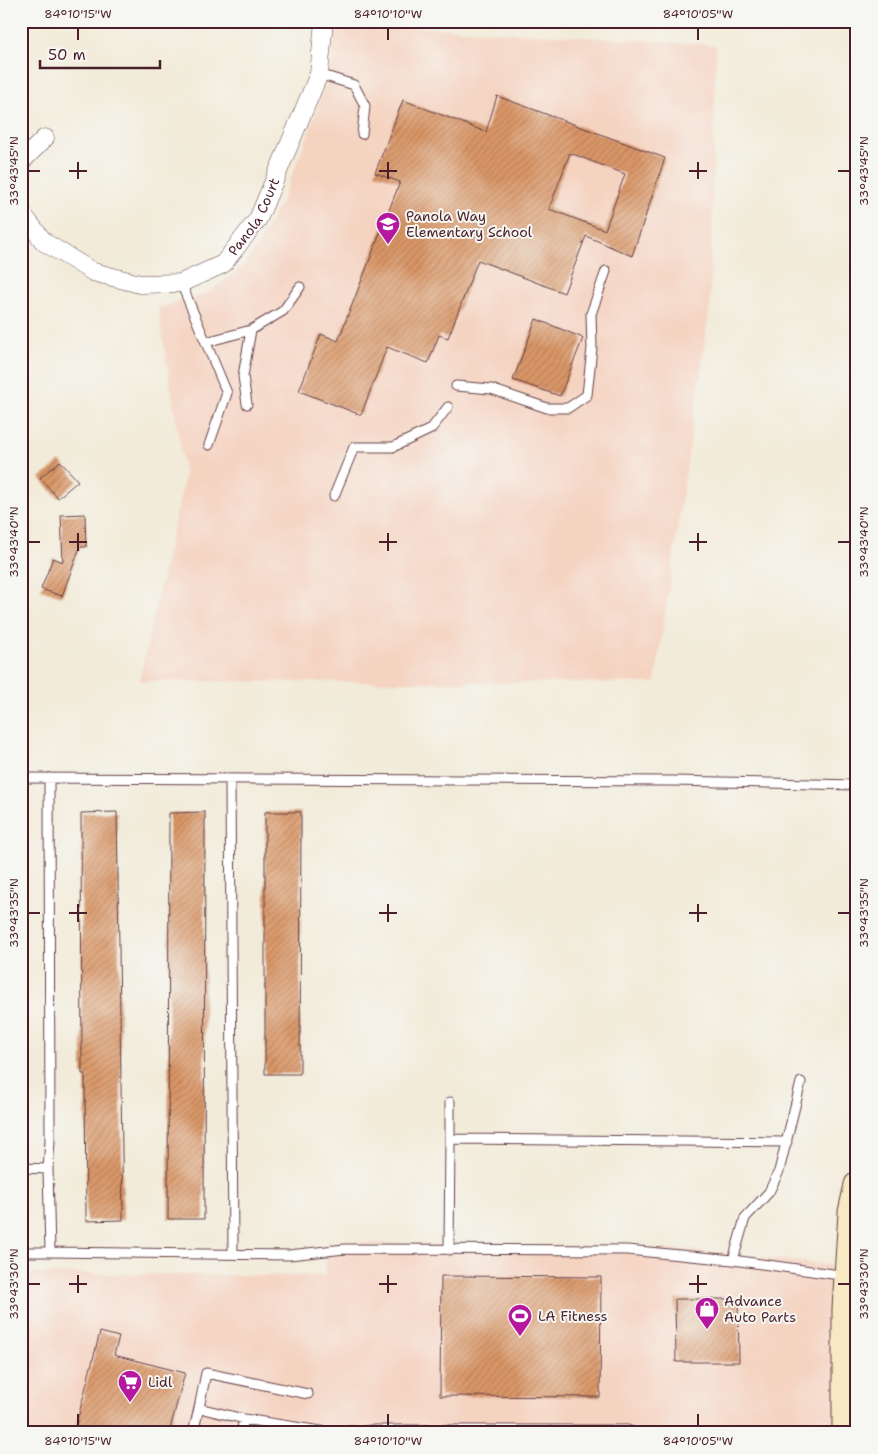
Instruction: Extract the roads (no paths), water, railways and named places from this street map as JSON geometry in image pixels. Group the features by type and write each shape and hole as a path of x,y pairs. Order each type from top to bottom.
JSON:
{"main road":[{"path":"845,1433 845,1309 851,1212 857,1185"}],"street":[{"name":"Panola Court","path":"21,212 44,242 93,272 114,278 140,284 181,283 223,264 258,219 290,145 319,74 324,21"},
{"path":"21,162 45,138"}],"lane":[{"path":"319,74 354,85 365,106 362,134"},
{"path":"456,386 491,389 547,408 568,408 587,394 592,348 591,314 606,271"},
{"path":"181,283 227,393 209,445"},
{"path":"206,342 251,330 282,311 300,287"},
{"path":"247,404 244,376 251,330"},
{"path":"334,496 354,447 394,447 432,429 448,406"},
{"path":"21,778 672,781 857,784"},
{"path":"49,778 50,1141 48,1169 50,1252"},
{"path":"230,780 232,1254"},
{"path":"733,1260 745,1218 769,1192 778,1171 801,1082"},
{"path":"449,1250 450,1102"},
{"path":"450,1139 787,1142"},
{"path":"21,1168 48,1169"},
{"path":"21,1252 289,1255 345,1249 627,1250 733,1260 847,1276"},
{"path":"21,1285 22,1278"},
{"path":"193,1433 206,1372 308,1394"},
{"path":"199,1408 244,1419 327,1432 627,1430 635,1433"},
{"path":"241,1433 244,1419"}],"place":[{"name":"Panola Way Elementary School","path":"388,245"},
{"name":"Advance Auto Parts","path":"707,1330"},
{"name":"LA Fitness","path":"520,1337"},
{"name":"Lidl","path":"130,1403"}]}
